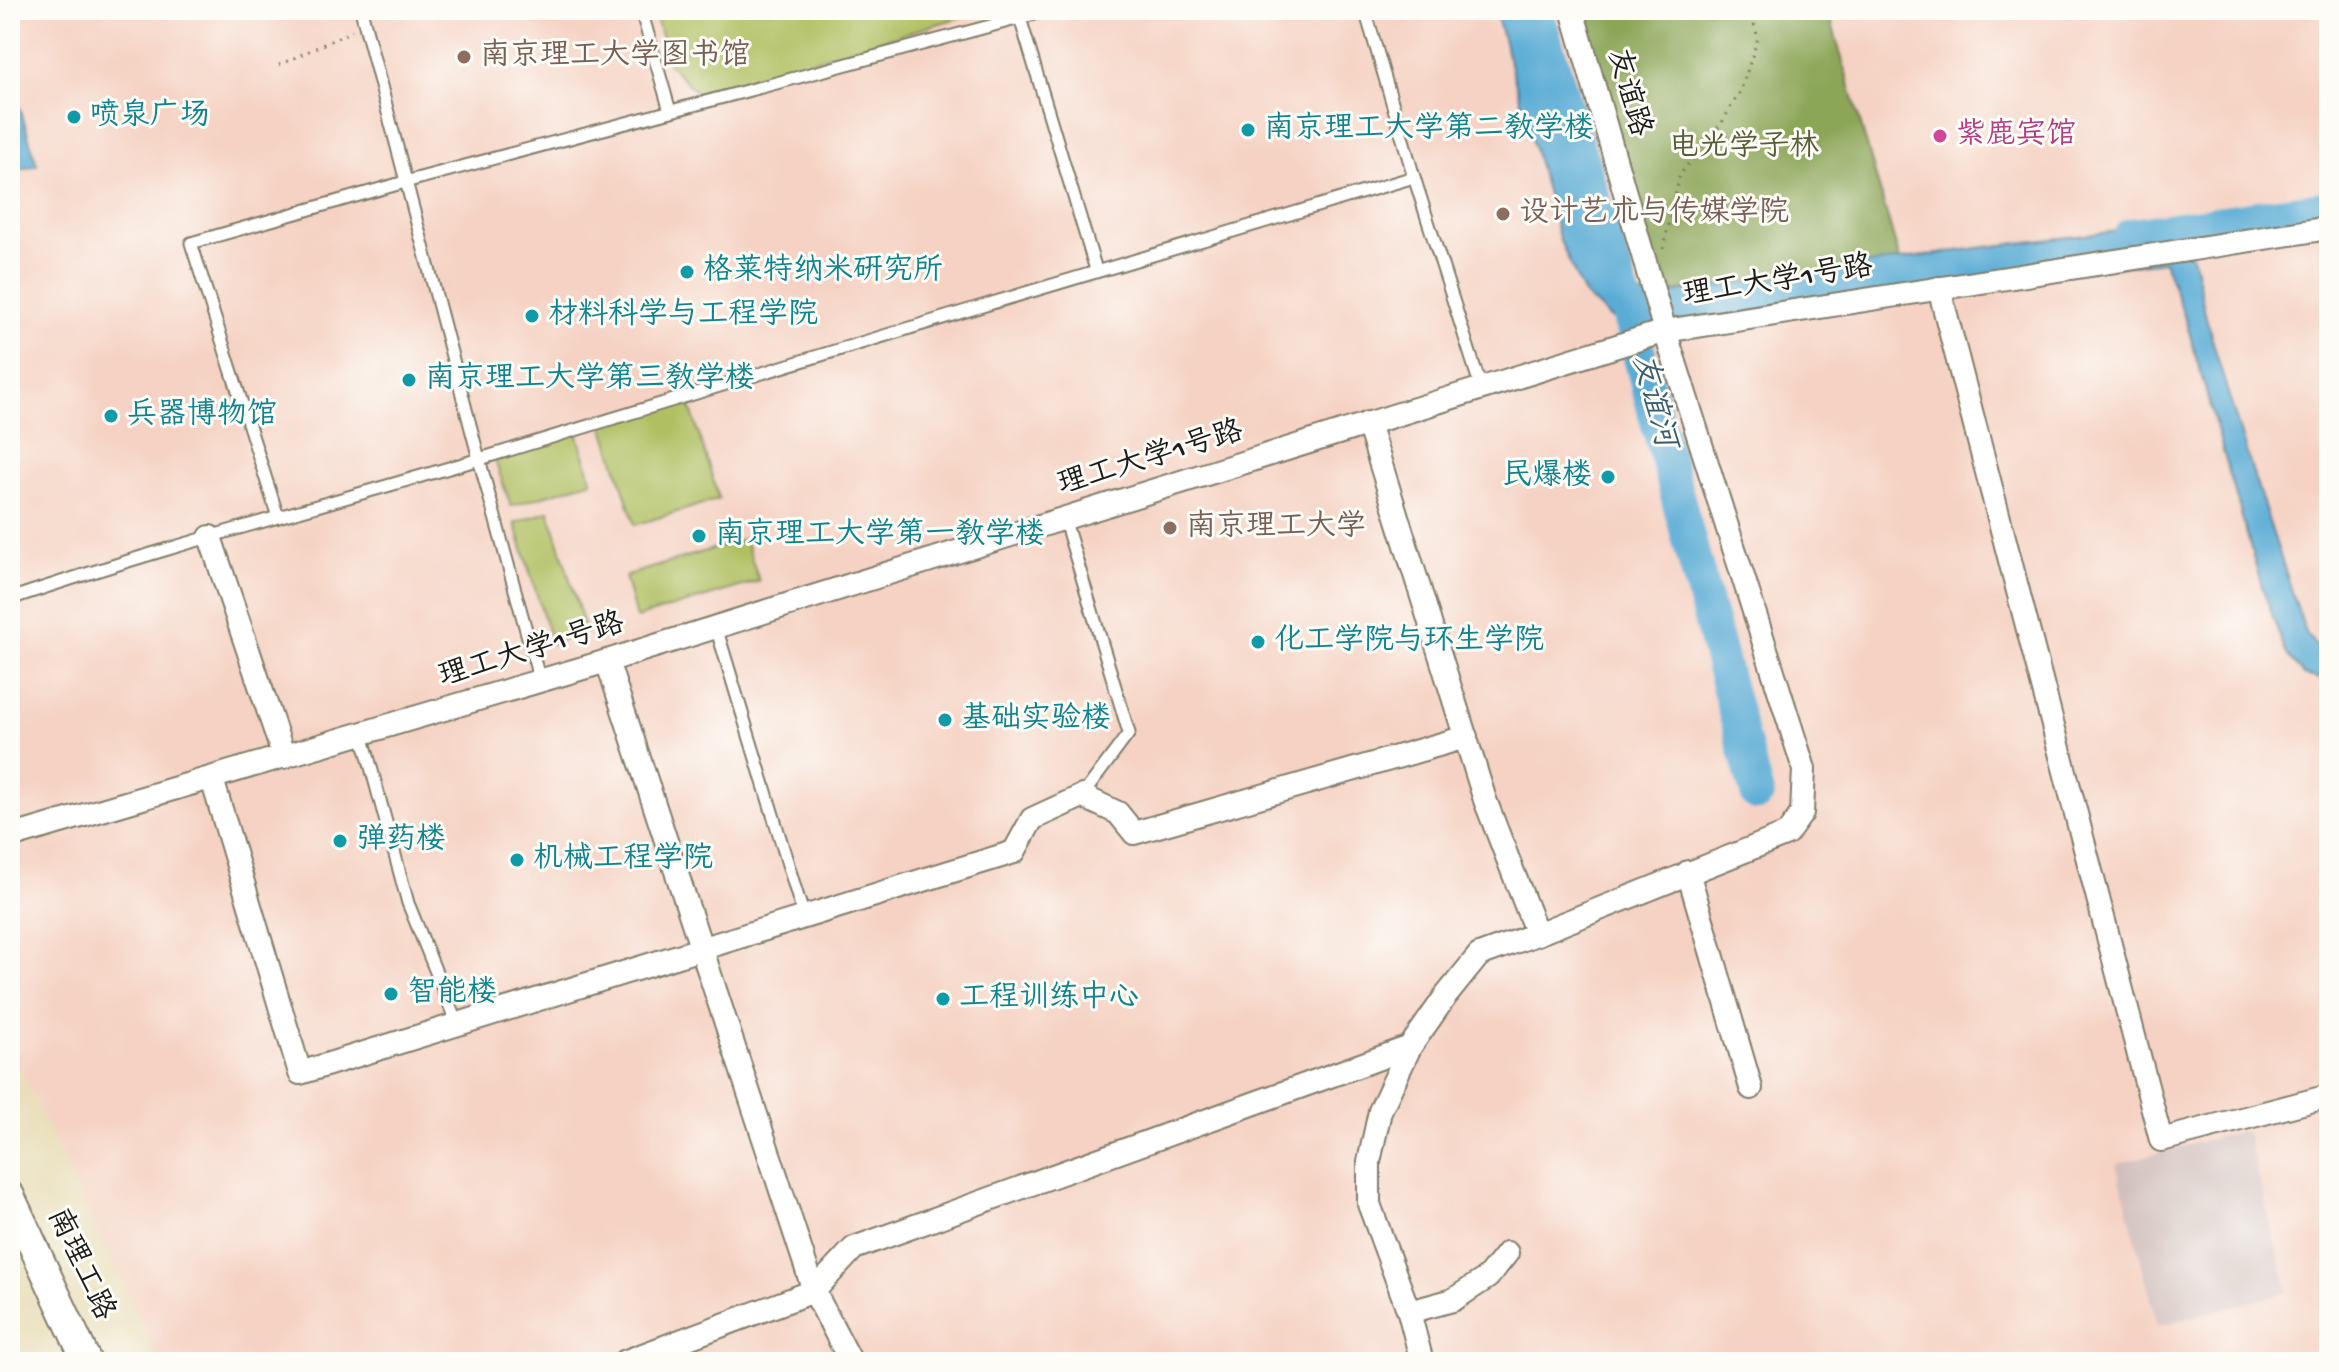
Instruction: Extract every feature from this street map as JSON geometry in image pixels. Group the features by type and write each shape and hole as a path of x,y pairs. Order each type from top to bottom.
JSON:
{"street":[{"name":"友谊路","path":"1422,1362 1409,1312 1369,1204 1369,1162 1380,1111 1410,1047 1479,955 1787,834 1802,813 1804,769 1665,331 1572,10"},
{"name":"理工大学1号路","path":"10,837 607,661 1665,331 2329,228"},
{"path":"1939,288 2161,1140 2329,1096"},
{"path":"1368,423 1485,800 1537,934"},
{"path":"210,537 284,757"},
{"path":"607,661 814,1291 851,1362"},
{"path":"212,779 300,1073 1014,852 1032,819 1082,796 1118,813 1134,833 1466,737"},
{"path":"1688,872 1751,1088"},
{"path":"624,1362 814,1291 854,1248 1410,1047"},
{"name":"南理工路","path":"10,1196 87,1362"},
{"path":"1409,1312 1453,1300 1488,1277 1507,1253"}],"lane":[{"path":"361,10 540,681"},
{"path":"641,10 670,111"},
{"path":"278,517 191,243 1019,14 1047,10"},
{"path":"1365,10 1481,388"},
{"path":"1019,14 1096,270"},
{"path":"10,598 1414,177"},
{"path":"1064,518 1129,733 1082,796"},
{"path":"716,627 804,917"},
{"path":"362,734 408,903 457,1024"}],"path":[{"path":"1654,291 1680,174 1721,124 1741,90 1758,38 1750,10"},
{"path":"279,65 365,25"}],"shaded area":[{"name":"南京理工大学","path":"10,10 2329,10 2329,1362 159,1362 10,1047"},
{"path":"2246,1130 2288,1292 2158,1326 2116,1164"}],"green space":[{"path":"654,10 985,10 698,94 669,64"},
{"name":"电光学子林","path":"1583,10 1828,10 1901,264 1662,293"},
{"path":"687,396 719,499 635,525 602,421"},
{"path":"576,429 592,481 511,506 493,455"},
{"path":"549,511 586,632 552,644 515,523"},
{"path":"745,539 759,581 636,618 625,576"}],"water":[{"path":"1495,10 1537,10 1598,249 1620,288 1632,295 1660,295 1978,248 2168,225 2178,232 2191,253 2229,396 2305,631 2321,653 2329,656 2329,681 2304,675 2285,651 2261,584 2186,321 2164,261 1643,326 1610,318 1583,293 1560,241"},
{"path":"18,101 37,165 10,173 10,104"}],"waterway":[{"name":"友谊河","path":"1536,10 1626,305 1757,794"},
{"path":"2131,235 2329,207"}],"place":[{"name":"南京理工大学图书馆","path":"464,57"},
{"name":"喷泉广场","path":"74,117"},
{"name":"南京理工大学第二教学楼","path":"1248,130"},
{"name":"紫鹿宾馆","path":"1940,136"},
{"name":"设计艺术与传媒学院","path":"1503,214"},
{"name":"格莱特纳米研究所","path":"687,272"},
{"name":"材料科学与工程学院","path":"532,316"},
{"name":"南京理工大学第三教学楼","path":"409,380"},
{"name":"兵器博物馆","path":"111,416"},
{"name":"民爆楼","path":"1608,477"},
{"name":"南京理工大学","path":"1170,528"},
{"name":"南京理工大学第一教学楼","path":"699,536"},
{"name":"化工学院与环生学院","path":"1258,642"},
{"name":"基础实验楼","path":"945,720"},
{"name":"弹药楼","path":"340,841"},
{"name":"机械工程学院","path":"517,860"},
{"name":"智能楼","path":"391,994"},
{"name":"工程训练中心","path":"943,999"}]}
